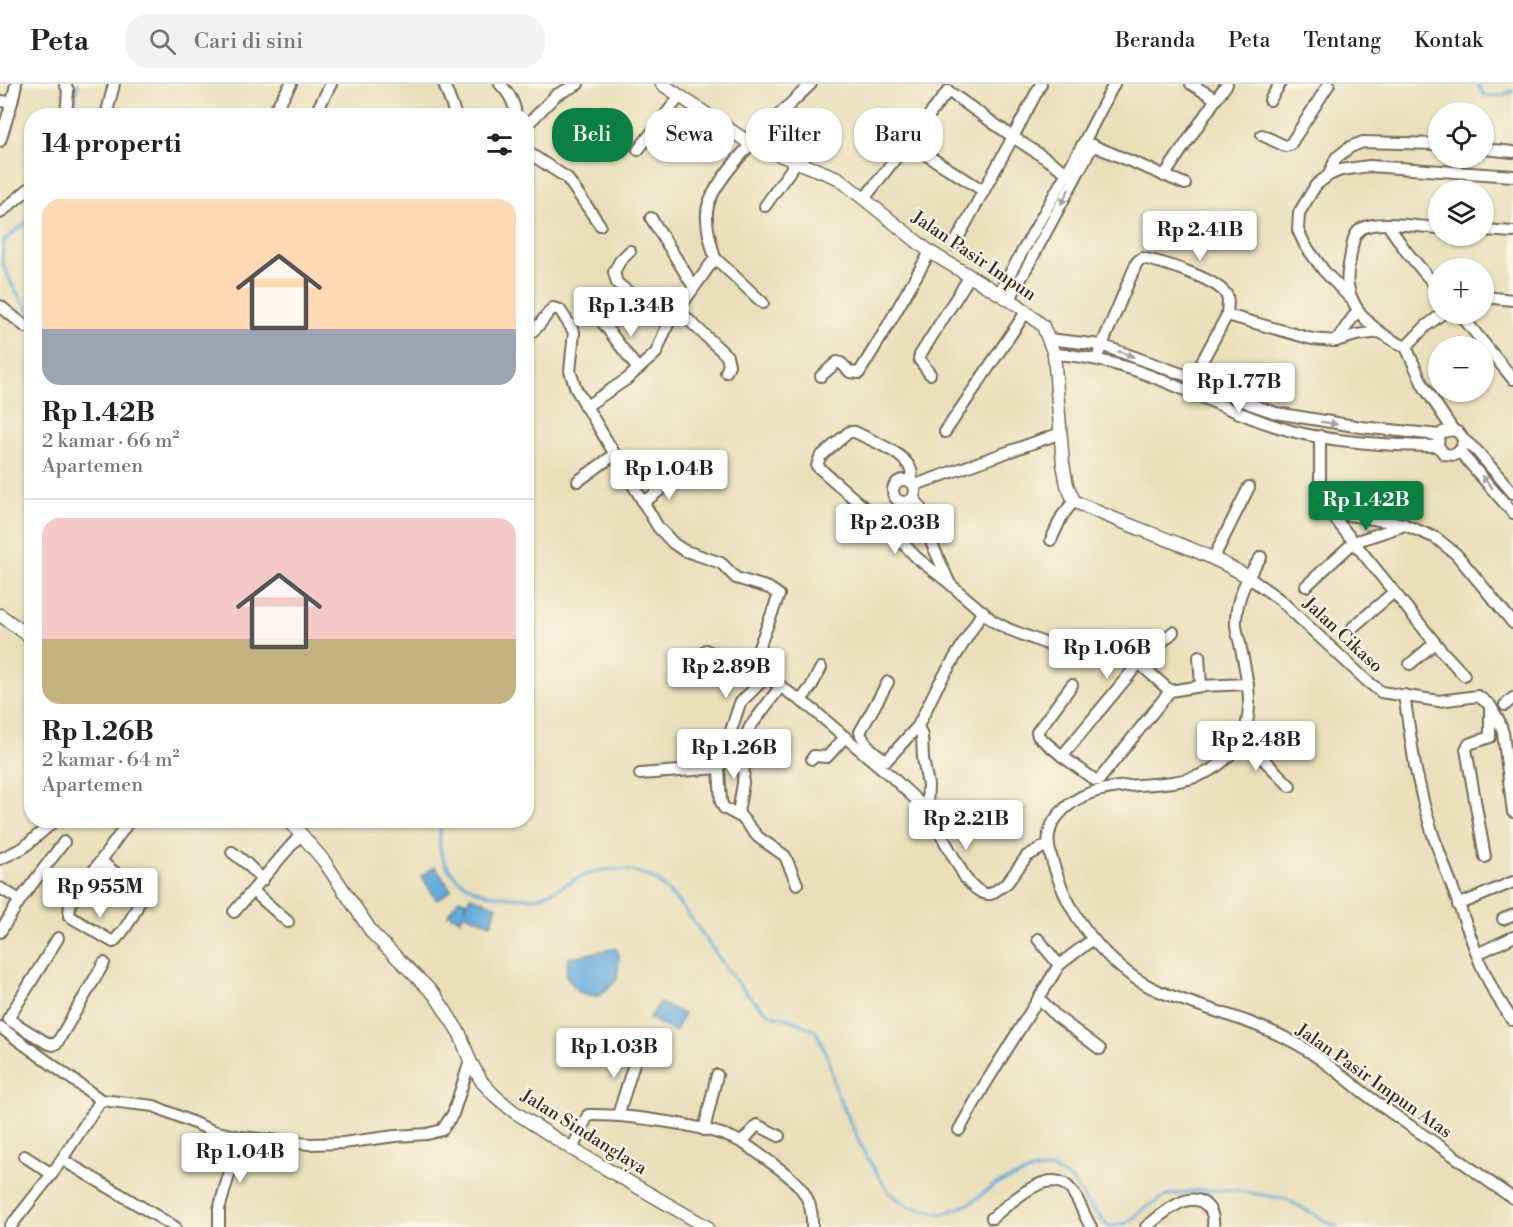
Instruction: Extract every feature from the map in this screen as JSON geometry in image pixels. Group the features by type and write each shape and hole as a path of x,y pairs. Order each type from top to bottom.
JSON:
{"street":[{"path":"0,141 16,84"},
{"path":"65,84 68,90 67,108"},
{"path":"108,108 114,84"},
{"path":"276,108 291,84"},
{"path":"319,108 331,84"},
{"path":"444,84 453,108"},
{"path":"500,84 509,94 515,108"},
{"path":"509,94 517,84"},
{"path":"534,118 556,95 578,84"},
{"name":"Jalan Pasir Impun","path":"662,84 746,141"},
{"path":"787,108 811,84"},
{"path":"954,245 1041,84"},
{"path":"1005,296 1017,260 1089,143 1114,84"},
{"path":"1191,84 1216,99"},
{"path":"1164,176 1227,84"},
{"path":"1270,100 1280,84"},
{"path":"1262,135 1285,146 1290,145 1329,84"},
{"path":"864,199 948,87 1013,137 1070,175"},
{"path":"638,150 680,96"},
{"path":"0,101 12,102"},
{"path":"1329,175 1336,158 1350,147 1363,142 1428,144"},
{"path":"1089,143 1185,184"},
{"path":"746,150 712,192 706,211 708,232 715,258 763,303"},
{"path":"1494,150 1513,152"},
{"path":"534,157 567,178 600,225"},
{"path":"765,206 797,162"},
{"name":"Jalan Pasir Impun","path":"797,162 838,178 930,252 1005,296 1043,327 1054,354 1065,475 1074,501"},
{"path":"937,162 984,191"},
{"path":"1453,430 1423,385 1406,347 1380,332 1358,310 1305,245 1298,230 1299,213 1316,185 1329,175 1341,170 1369,166 1513,176"},
{"path":"1005,296 1028,266 1070,175"},
{"path":"0,213 24,193"},
{"path":"651,218 694,287"},
{"path":"1350,298 1347,284 1354,239 1359,230 1370,225 1428,227"},
{"path":"1388,225 1428,277"},
{"path":"1494,231 1513,232"},
{"path":"630,251 620,261 614,272 617,283 668,324"},
{"path":"821,376 837,362 850,372 859,373 930,252"},
{"path":"585,407 638,369 656,353 668,324 715,258"},
{"path":"1097,358 1137,262 1142,258 1204,278 1220,286 1227,298 1227,315 1187,389"},
{"path":"1017,260 1028,266"},
{"path":"930,374 919,359 920,355 970,276"},
{"path":"1494,298 1513,300"},
{"path":"0,306 24,325"},
{"path":"534,331 550,310 560,310 574,332 570,371 576,389 658,527 683,550 721,563 736,578 769,588 778,594 758,650 757,666"},
{"path":"678,310 727,356 729,365 726,372"},
{"path":"1336,341 1358,310"},
{"path":"945,432 1026,312"},
{"path":"1227,315 1312,339 1336,341 1356,335 1380,332"},
{"path":"603,323 638,369"},
{"path":"1406,347 1429,324"},
{"path":"1468,324 1513,379"},
{"path":"1048,339 1101,345 1193,378 1250,404 1287,415 1438,441"},
{"path":"1054,354 1097,358 1187,389 1243,414 1288,430 1401,445 1438,441 1448,429 1460,433 1464,443 1460,452 1455,455 1444,454 1438,441"},
{"path":"1060,649 993,621 917,558 894,534 817,466 817,462 849,432 855,432 896,453 907,463 912,473 912,483 916,492 910,502 901,502 894,496 894,486 901,480 912,483 1061,433"},
{"path":"1320,436 1320,489 1330,512 1435,643 1464,675"},
{"path":"1463,439 1478,451 1513,493"},
{"path":"1460,452 1513,513"},
{"path":"579,481 614,455"},
{"path":"644,503 677,477"},
{"path":"1213,559 1249,487"},
{"path":"914,498 920,507 932,544 950,584"},
{"path":"1051,540 1062,516 1074,501 1096,512 1178,543 1248,577"},
{"path":"894,534 901,502"},
{"path":"1330,512 1405,525 1436,538 1456,554 1512,618"},
{"path":"1306,586 1354,542 1405,525"},
{"path":"706,650 727,660 757,666 892,777 927,810 966,879 982,894 991,894 1007,883 1027,856 1047,845 1055,818 1079,796 1097,791 1166,784 1203,775 1222,763 1242,738 1249,705 1248,684 1235,621 1238,602 1248,577 1261,557"},
{"name":"Jalan Cikaso","path":"1248,577 1279,599 1381,692 1448,701 1478,696 1490,705"},
{"path":"1353,627 1394,591"},
{"path":"888,682 861,728 864,741 887,760 918,726 937,687 983,612"},
{"path":"0,615 24,632"},
{"path":"1062,756 1139,663 1173,632"},
{"path":"1410,664 1435,643"},
{"path":"1199,656 1201,686"},
{"path":"1139,663 1170,692"},
{"path":"801,700 812,687 821,668"},
{"path":"767,676 740,703 719,768 721,801 724,808 739,816 758,837 786,856 797,884"},
{"path":"1072,685 1037,732 1038,736 1095,780 1099,780 1170,692 1201,686 1248,684"},
{"path":"739,816 746,739 750,727 781,686"},
{"path":"1404,695 1415,766 1424,805 1477,954 1493,990 1512,1020"},
{"path":"1490,705 1503,734 1513,812"},
{"path":"1485,857 1466,749 1469,744 1490,737 1490,705"},
{"path":"918,726 922,736 923,759 928,785 927,810"},
{"path":"812,759 814,756 827,757 845,737"},
{"path":"1242,738 1290,786"},
{"path":"640,774 719,768"},
{"path":"1,858 23,848 46,828"},
{"path":"101,861 142,895 129,920 113,942 69,916 70,904 124,828"},
{"name":"Jalan Sindanglaya","path":"295,828 324,861 373,934 435,995 460,1034 470,1061 482,1082 495,1096 513,1111 572,1149 707,1227"},
{"path":"234,912 301,834"},
{"path":"0,932 20,900 64,842"},
{"name":"Jalan Pasir Impun Atas","path":"1047,845 1065,895 1093,939 1118,966 1159,991 1252,1022 1298,1045 1513,1198"},
{"path":"232,852 263,880"},
{"path":"1458,905 1513,882"},
{"path":"0,888 20,900"},
{"path":"253,891 288,922"},
{"path":"1477,954 1513,937"},
{"path":"58,938 4,1016 53,1046 57,1043 104,963"},
{"path":"1038,939 1059,965"},
{"path":"959,1130 1059,965 1093,939"},
{"path":"1039,998 1056,1016 1100,1049"},
{"path":"0,1027 101,1100 154,1106 213,1131 240,1137 309,1144 433,1134 442,1130 448,1122 470,1061"},
{"path":"618,1115 638,1051"},
{"path":"704,1130 717,1075"},
{"path":"10,1227 63,1160 101,1100"},
{"path":"572,1149 586,1116 618,1115 704,1130 742,1142 800,1186 809,1199 812,1227"},
{"path":"742,1142 757,1125 779,1136"},
{"path":"219,1227 219,1209 240,1137"},
{"path":"24,1156 52,1174"},
{"path":"63,1160 175,1227"},
{"path":"992,1218 1030,1187 1058,1182 1072,1191 1092,1227"},
{"path":"1146,1227 1170,1209 1185,1201 1193,1200 1202,1201 1210,1209 1214,1227"}],"water":[{"path":"435,867 451,890 437,900 421,876"},
{"path":"470,896 497,906 491,924 463,913 461,920 448,914 459,899 467,902 465,909"},
{"path":"616,948 619,955 617,980 598,997 579,992 566,976 568,958"},
{"path":"660,1003 684,1014 675,1032 649,1018"}],"waterway":[{"path":"74,108 78,84"},
{"path":"1477,84 1484,95 1500,96 1513,91"},
{"path":"24,224 4,240 2,261 12,285 24,304"},
{"path":"441,828 441,852 455,876 466,885 495,895 535,898 588,874 609,870 639,873 659,883 688,914 732,976 756,1003 771,1014 816,1031 828,1058 836,1091 864,1152 889,1193 910,1207 943,1214 969,1204 996,1184 1034,1170 1052,1169 1072,1180 1086,1202 1109,1227 1127,1223 1146,1207 1169,1195 1200,1190 1233,1190 1286,1199 1337,1227"}]}
